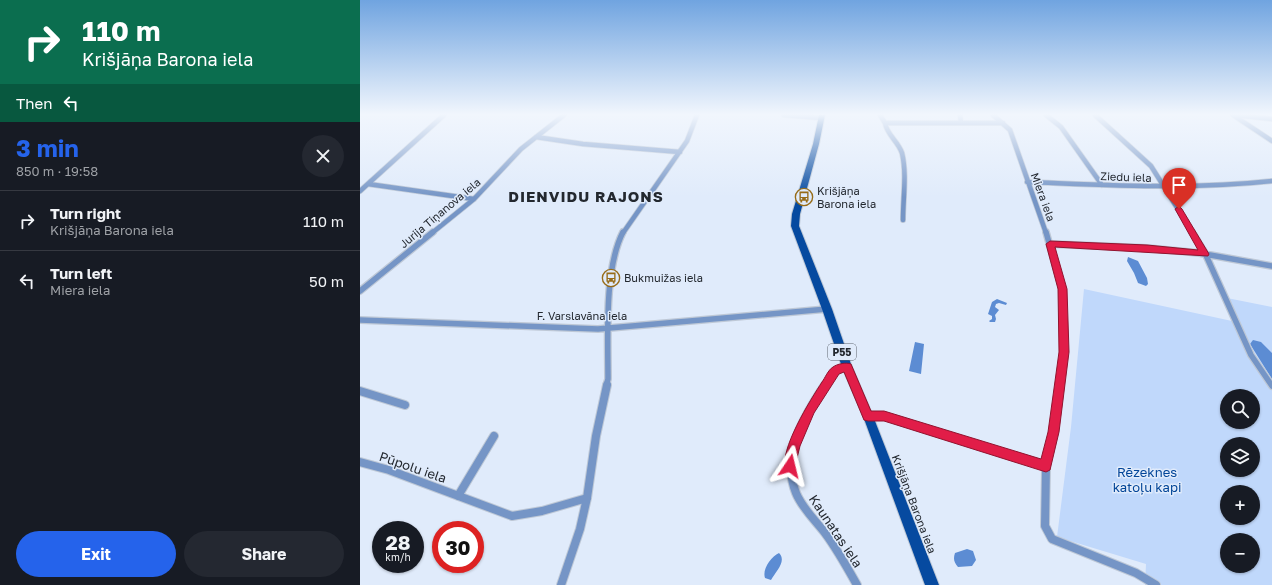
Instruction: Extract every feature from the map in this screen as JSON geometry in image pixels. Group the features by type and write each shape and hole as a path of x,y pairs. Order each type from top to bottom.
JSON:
{"main road":[{"name":"Krišjāņa Barona iela","path":"816,142 794,223 827,309 847,367 868,416 932,585"}],"street":[{"path":"360,191 414,142"},
{"name":"Jurija Tiņanova iela","path":"360,291 474,199 514,156 530,142"},
{"path":"572,142 680,152"},
{"path":"561,585 580,529 587,498 596,436 608,380 610,286 618,242 625,229 686,142"},
{"path":"896,142 899,146 903,168 903,220"},
{"name":"Miera iela","path":"1014,142 1050,244 1062,289 1064,352 1054,432 1046,466 1045,526 1052,539 1136,573 1156,585"},
{"path":"1072,142 1102,185"},
{"path":"1125,142 1151,166 1166,188 1205,254 1229,310 1251,355 1272,386"},
{"name":"Ziedu iela","path":"1027,182 1166,188 1219,187 1272,181"},
{"path":"368,184 474,199"},
{"path":"1050,244 1147,248 1205,254 1272,266"},
{"name":"F. Varslavāna iela","path":"360,320 608,328 827,309"},
{"name":"Kaunatas iela","path":"847,367 836,370 811,409 794,445 790,466 792,483 801,502 825,533 857,585"},
{"path":"360,391 405,404"},
{"path":"868,416 884,416 1046,466"},
{"path":"458,496 494,436"},
{"name":"Pūpolu iela","path":"360,462 389,470 512,516 542,511 587,498"}],"green space":[{"name":"Rēzeknes katoļu kapi","path":"1084,289 1232,321 1255,365 1272,389 1272,585 1145,585 1146,564 1057,537 1071,427"},
{"path":"1227,298 1272,307 1272,381 1254,352"}],"water":[{"path":"1128,257 1138,261 1147,278 1148,284 1146,286 1138,283 1127,261"},
{"path":"997,299 1007,303 1006,305 999,303 996,304 995,307 999,310 995,315 995,322 990,322 989,321 992,319 992,316 988,314 992,302"},
{"path":"1253,340 1261,342 1272,353 1272,379 1250,344"},
{"path":"915,342 924,344 921,374 909,371"},
{"path":"967,549 973,551 976,560 972,566 958,567 954,560 955,553"},
{"path":"779,553 782,559 780,566 771,580 765,578 764,575 766,567 773,557"}],"place":[{"name":"Krišjāņa Barona iela","path":"804,197"},
{"name":"Bukmuižas iela","path":"611,278"}],"district":[{"name":"DIENVIDU RAJONS","path":"586,197"}],"route":[{"path":"790,466 794,445 811,409 836,370 847,367 868,416 884,416 1046,466 1054,432 1064,352 1062,289 1050,244 1147,248 1200,252 1205,254 1179,209"}]}
